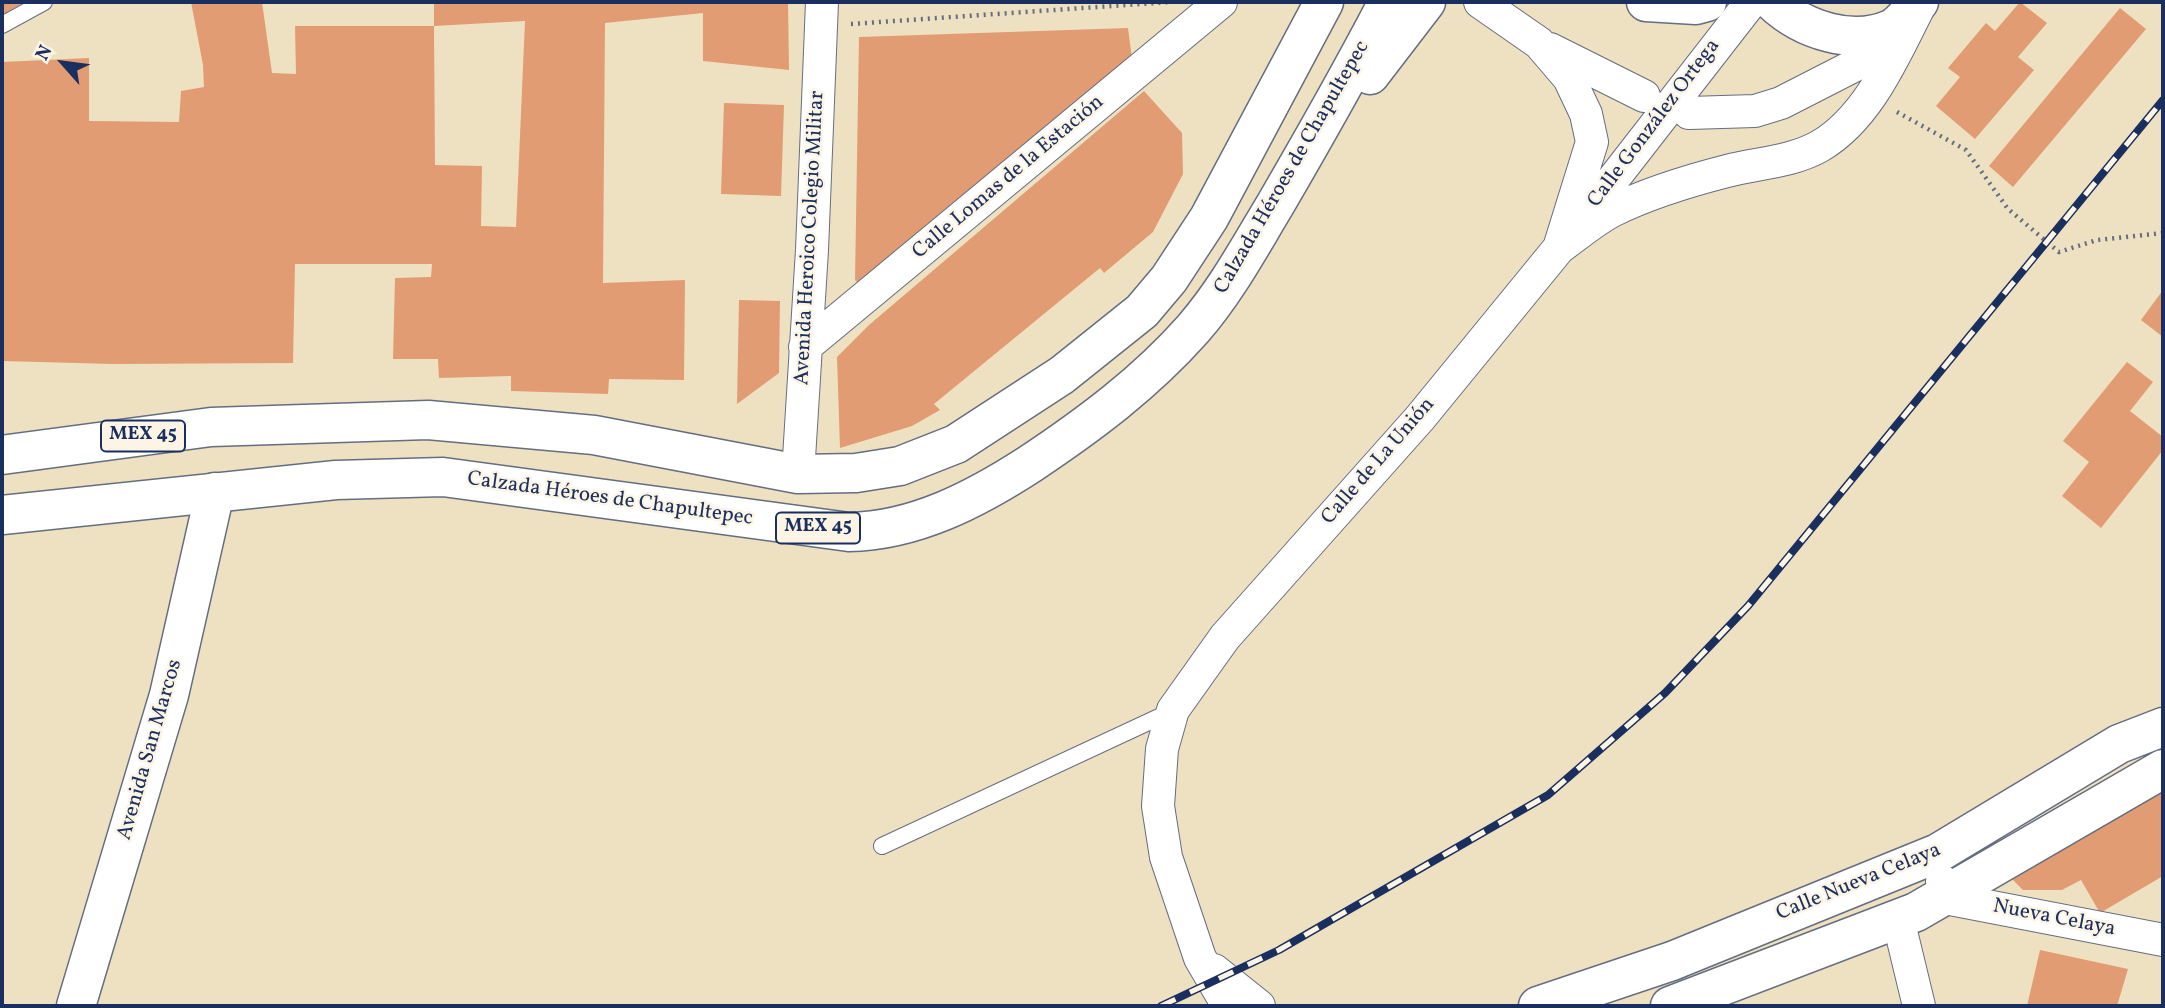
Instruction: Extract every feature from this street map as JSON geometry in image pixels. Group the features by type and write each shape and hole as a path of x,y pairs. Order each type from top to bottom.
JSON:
{"main road":[{"name":"MEX 45","path":"2,455 211,427 428,420 594,435 798,474 856,473 900,466 956,444 1062,375 1142,311 1169,279 1209,218 1324,2"},
{"path":"1646,2 1696,5 1707,2"},
{"path":"1773,2 1824,33 1856,37 1893,28 1921,2"},
{"name":"Calzada Héroes de Chapultepec","path":"2,514 335,480 443,477 849,532 878,531 910,524 944,511 1007,478 1091,424 1150,373 1225,288 1290,179 1407,11"},
{"name":"Avenida San Marcos","path":"78,1004 169,695 215,492"},
{"name":"Calle Nueva Celaya","path":"1538,1006 1672,961 1938,853 2119,744 2163,727"},
{"name":"Calle Nueva Celaya","path":"1670,1006 1898,919 1945,898 2163,769"}],"street":[{"name":"Calle de La Unión","path":"1228,1006 1200,958 1166,857 1158,806 1162,749 1173,710 1225,637 1420,418 1559,248 1592,142 1576,90 1539,43 1480,2"},
{"name":"Calle González Ortega","path":"1559,248 1751,2"},
{"path":"1559,248 1610,212 1640,199 1729,171 1794,157 1821,145 1849,122 1885,72 1921,2"},
{"name":"Calle Lomas de la Estación","path":"805,347 1210,4"},
{"name":"Avenida Heroico Colegio Militar","path":"798,474 822,14"},
{"path":"1689,113 1755,111 1781,103 1867,59 1893,28"},
{"path":"1539,43 1644,96"},
{"path":"1938,853 1945,898"},
{"name":"Nueva Celaya","path":"1945,898 2163,940"},
{"path":"1898,919 1919,1006"},
{"path":"1200,958 1259,1006"}],"lane":[{"path":"2,25 44,2"},
{"path":"882,846 1173,710"}],"path":[{"path":"822,14 1175,2"},
{"path":"1868,96 1966,149 2008,209 2059,252 2097,240 2163,233"}],"building":[{"path":"2,2 25,2 2,15"},
{"path":"191,2 262,2 272,73 296,74 295,26 434,26 434,2 788,2 789,70 703,61 703,13 605,23 603,283 685,280 684,380 609,379 608,394 511,391 511,376 439,378 438,359 393,359 395,278 431,277 432,264 295,264 293,363 114,364 2,361 2,62 89,58 89,121 179,122 181,91 204,87 203,65","holes":["525,21 516,227 481,226 482,166 435,165 434,26"]},
{"path":"2020,2 2047,23 2018,57 2034,70 1975,139 1936,106 1960,77 1948,68 1986,23 1995,31"},
{"path":"2120,8 2146,29 2013,187 1989,166"},
{"path":"1128,28 1132,59 861,286 855,280 859,37"},
{"path":"1144,91 1182,133 1183,174 1153,232 1104,273 1100,268 934,404 940,410 912,426 840,448 837,357 869,325"},
{"path":"724,103 784,105 781,196 721,194"},
{"path":"2163,290 2163,337 2141,320"},
{"path":"739,300 780,301 779,373 737,404"},
{"path":"2127,362 2153,382 2130,411 2163,437 2163,450 2101,528 2062,496 2089,462 2063,441"},
{"path":"2163,790 2163,876 2100,913 2081,880 2062,890 2023,890 2010,877"},
{"path":"2040,950 2128,969 2117,1006 2027,1006"}],"railway":[{"path":"1161,1006 1279,950 1548,795 1665,693 1748,606 2163,100"}]}
